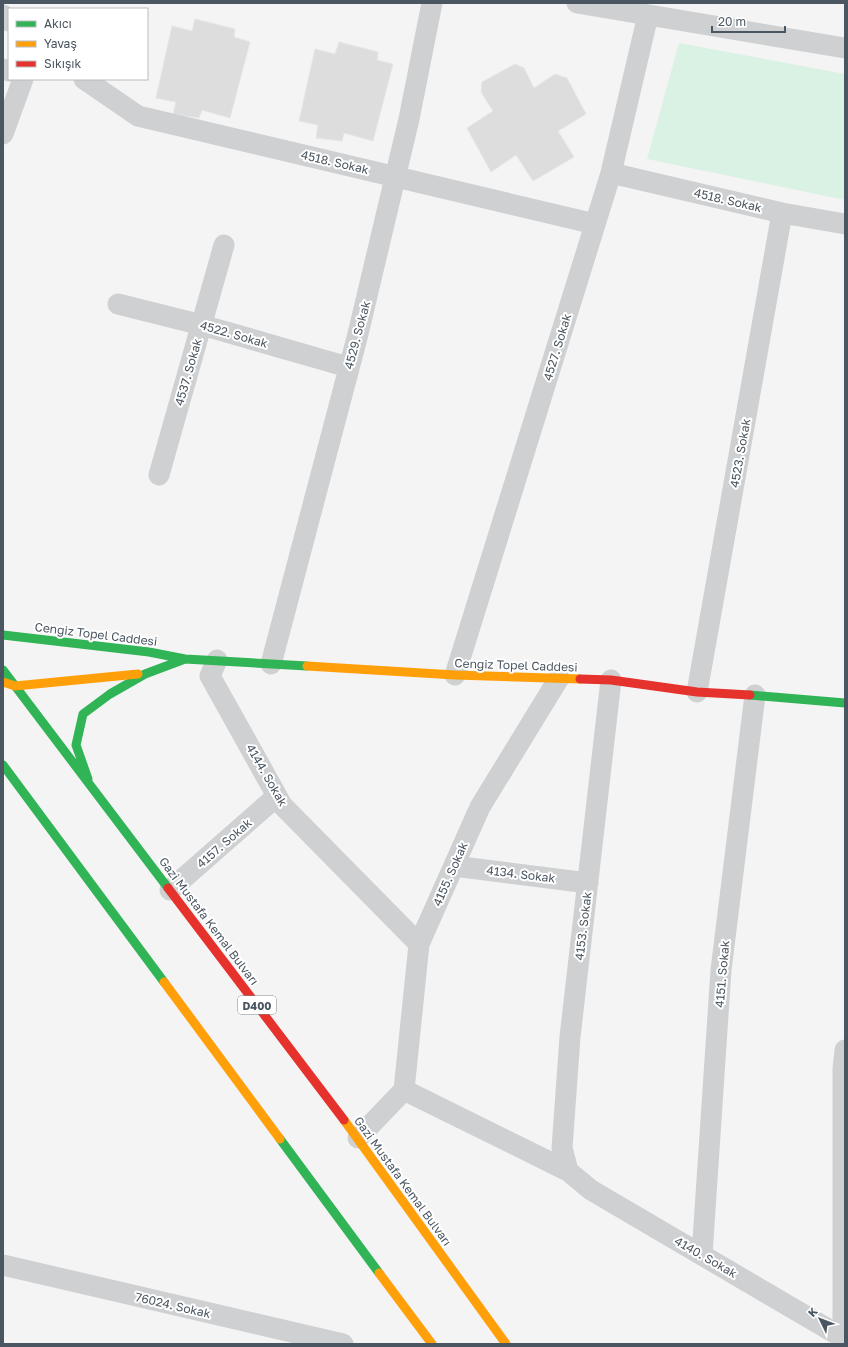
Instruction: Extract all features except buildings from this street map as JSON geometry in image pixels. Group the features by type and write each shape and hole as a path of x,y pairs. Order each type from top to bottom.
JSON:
{"main road":[{"name":"Cengiz Topel Caddesi","path":"3,635 149,652 185,659 455,675 612,680 697,692 755,695 845,703"},
{"name":"Cengiz Topel Caddesi","path":"89,782 76,745 83,714 110,694 145,674 185,659"},
{"name":"Gazi Mustafa Kemal Bulvarı","path":"3,670 358,1138 506,1344"},
{"name":"Cengiz Topel Caddesi","path":"3,682 15,686 145,674"},
{"path":"3,765 432,1344"}],"street":[{"name":"4529. Sokak","path":"271,664 348,367 357,338 409,119 432,3"},
{"path":"577,3 845,48"},
{"name":"4527. Sokak","path":"455,675 611,173 648,15"},
{"path":"3,134 23,80"},
{"name":"4518. Sokak","path":"85,80 138,116 595,224"},
{"name":"4518. Sokak","path":"611,173 782,213 845,224"},
{"name":"4523. Sokak","path":"697,692 782,213"},
{"name":"4537. Sokak","path":"159,475 224,246"},
{"name":"4522. Sokak","path":"118,304 202,325 348,367"},
{"name":"4144. Sokak","path":"217,660 210,676 282,806 419,944"},
{"name":"4155. Sokak","path":"404,1090 419,944 480,807 558,678"},
{"name":"4153. Sokak","path":"568,1172 562,1148 570,1037 612,680"},
{"name":"4151. Sokak","path":"702,1255 721,970 755,695"},
{"name":"4157. Sokak","path":"170,890 277,796"},
{"name":"4134. Sokak","path":"454,866 588,883"},
{"path":"844,1339 843,1068 845,1050"},
{"path":"358,1138 404,1090 568,1172"},
{"name":"4140. Sokak","path":"568,1172 592,1190 844,1339"},
{"name":"76024. Sokak","path":"3,1265 343,1344"}],"green space":[{"path":"679,43 845,74 845,200 647,159"}],"traffic: fast":[{"path":"3,635 149,652 185,659 307,666"},
{"path":"88,779 76,745 83,714 110,694 145,674 185,659"},
{"path":"3,670 168,888"},
{"path":"750,695 845,703"},
{"path":"3,765 164,982"},
{"path":"280,1139 379,1273"}],"traffic: slow":[{"path":"307,666 455,675 580,679"},
{"path":"3,682 15,686 138,674"},
{"path":"164,982 280,1139"},
{"path":"344,1120 506,1344"},
{"path":"379,1273 432,1344"}],"traffic: jam":[{"path":"580,679 611,680 697,692 750,695"},
{"path":"168,888 344,1120"}]}
